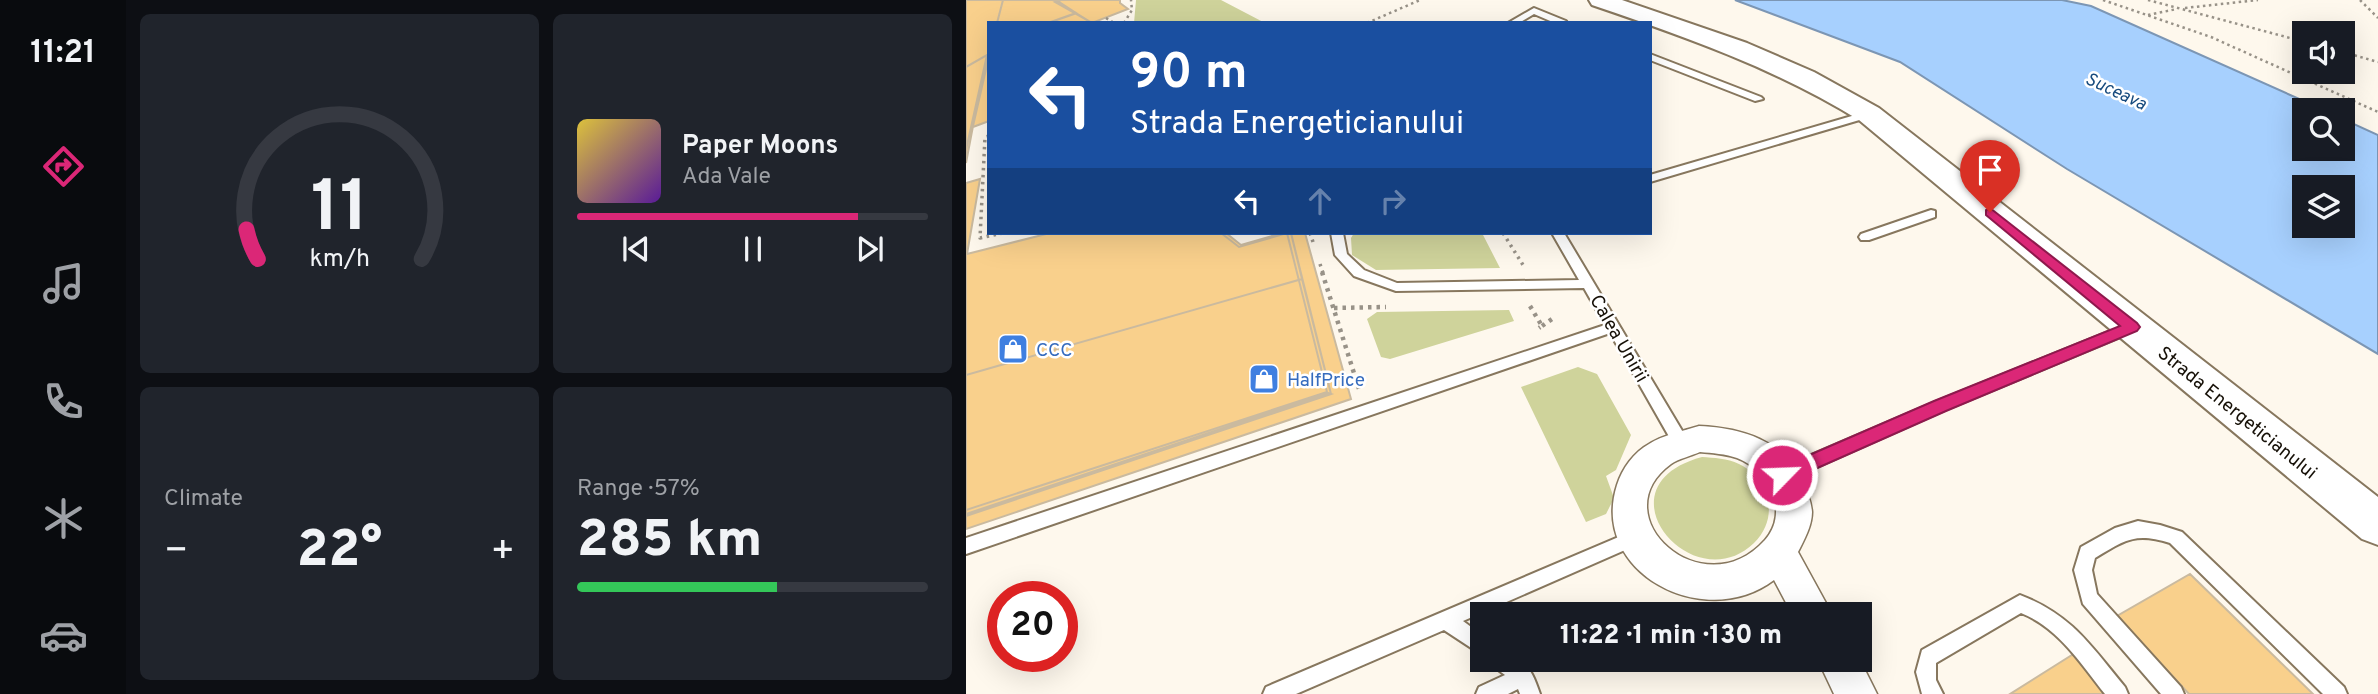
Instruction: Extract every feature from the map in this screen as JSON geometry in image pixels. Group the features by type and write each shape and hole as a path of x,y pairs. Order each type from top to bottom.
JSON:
{"street":[{"name":"Strada Energeticianului","path":"1600,0 1769,60 1838,94 1869,114 2378,524"},
{"path":"1699,439 1737,443 1769,461 1782,475 1791,494 1794,514 1790,535 1779,554 1759,572 1732,581 1703,583 1675,575 1651,559 1635,538 1628,514 1631,491 1641,470 1659,453 1681,443 1699,439"},
{"path":"1779,554 1806,602"},
{"path":"1844,672 1856,694"}],"lane":[{"path":"1516,21 1534,11 1558,21"},
{"path":"1652,58 1758,99"},
{"path":"1652,178 1869,114"},
{"path":"1865,237 1931,214"},
{"path":"1337,235 1341,255 1359,273 1396,287 1588,285"},
{"name":"Calea Unirii","path":"1559,235 1681,443"},
{"path":"966,546 1613,327"},
{"path":"1782,475 2132,327"},
{"path":"2174,694 2089,598 2083,570 2087,552 2132,527 2150,528 2176,537 2337,694"},
{"path":"1273,694 1635,538"},
{"path":"1933,694 1926,684 1923,671 1929,657 2020,604 2036,608 2057,622 2118,694"},
{"path":"1446,620 1470,637"},
{"path":"1513,672 1527,685"},
{"path":"1486,694 1527,685"}],"path":[{"path":"1126,21 1132,10 1131,0"},
{"path":"1372,21 1420,0"},
{"path":"2103,0 2211,37 2378,112"},
{"path":"2148,0 2292,38"},
{"path":"2147,15 2180,8 2258,0"},
{"path":"2360,0 2378,18"},
{"path":"1106,18 1111,21"},
{"path":"2355,55 2378,62"},
{"path":"987,136 980,239 995,235"},
{"path":"1311,235 1314,245"},
{"path":"1318,258 1360,393"},
{"path":"1529,304 1542,326"},
{"path":"1334,308 1390,307"},
{"path":"1536,330 1555,317"}],"green space":[{"path":"1136,0 1221,0 1261,21 1134,21"},
{"path":"1353,235 1483,235 1500,268 1376,270 1352,255"},
{"path":"1509,310 1514,321 1390,359 1381,357 1367,319 1377,312"},
{"path":"1578,367 1597,374 1631,435 1616,470 1606,476 1614,498 1606,514 1586,522 1521,387"},
{"path":"1702,457 1730,461 1750,471 1758,479 1768,500 1767,522 1762,533 1754,543 1730,557 1705,559 1682,549 1665,533 1655,513 1656,491 1671,471"}],"water":[{"name":"Suceava","path":"1735,0 2062,0 2091,6 2297,98 2292,98 2292,161 2355,161 2355,124 2378,135 2378,354 2067,169 1900,62"}],"building":[{"path":"966,0 1003,0 998,21 987,21 987,55 966,67"},
{"path":"1003,0 1061,0 1055,2 1076,13 1054,21 998,21"},
{"path":"1003,0 1056,0 1076,13 1054,21 998,21"},
{"path":"1120,0 1128,9 1097,21 1088,21 1055,2"},
{"path":"1074,14 1089,21 1054,21"},
{"path":"987,55 966,163 966,67"},
{"path":"987,55 966,163 966,150"},
{"path":"987,65 987,122 973,126"},
{"path":"980,179 967,254 1042,235 1228,235 1241,245 1275,235 1291,235 1302,279 966,375 966,183"},
{"path":"1224,235 1228,235 1241,245 1280,235 1239,247"},
{"path":"1288,235 1291,235 1331,394 966,516 966,510 1327,392"},
{"path":"1291,235 1306,235 1351,399 966,529 966,516 1331,394"},
{"path":"1302,279 1331,394 966,514 966,375"},
{"path":"1331,394 966,516 966,514"},
{"path":"1331,394 966,516 966,514"},
{"path":"2190,574 2313,694 2189,694 2117,616"},
{"path":"2083,648 2123,694 2010,694"}],"place":[{"name":"CCC","path":"1013,349"},
{"name":"HalfPrice","path":"1264,379"}],"route":[{"path":"1782,475 2132,327 1990,212"}]}
